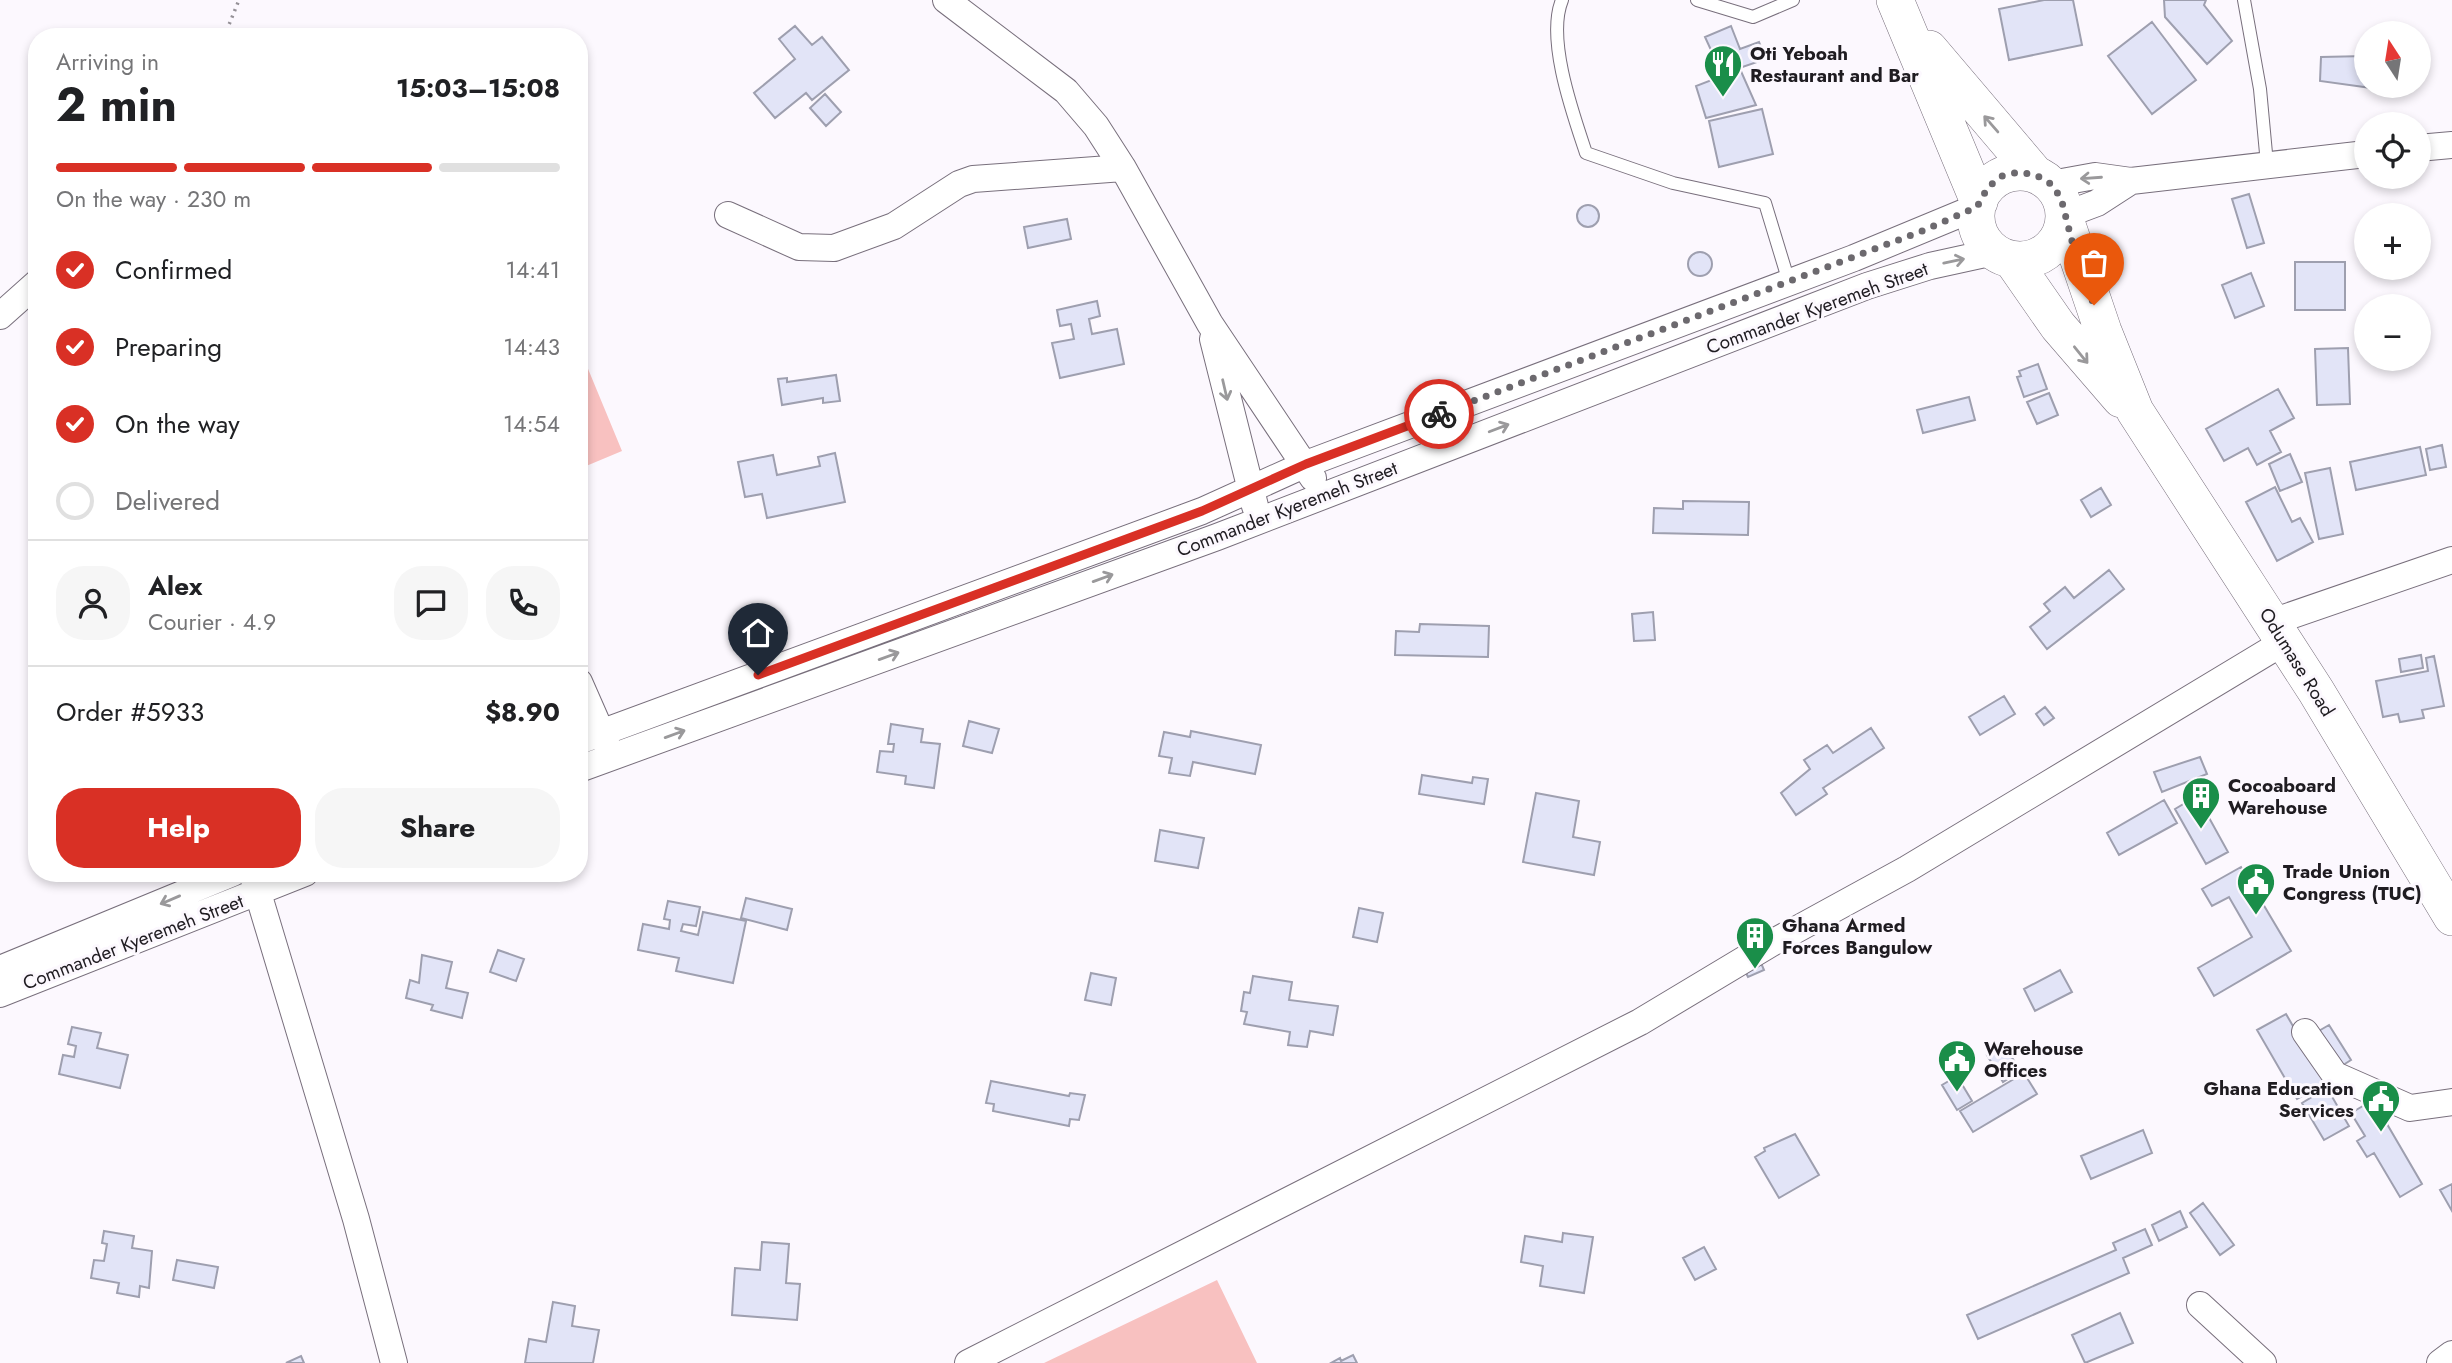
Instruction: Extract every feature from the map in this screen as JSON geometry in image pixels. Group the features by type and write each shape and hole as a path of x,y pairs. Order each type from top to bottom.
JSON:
{"main road":[{"name":"Odumase Road","path":"1900,9 1987,120 2054,198 2135,411 2278,632 2452,917"},
{"name":"Odumase Road","path":"1900,9 1978,204"},
{"path":"2019,172 2054,198 2062,233 2048,251 2027,260 2003,256 1979,233 1978,204 1988,187 2002,176 2019,172"},
{"name":"Odumase Road","path":"2003,256 2090,366 2135,411"}],"street":[{"path":"946,0 1066,91 1096,126 1123,168 1210,324 1306,464 1322,496"},
{"path":"2431,147 2452,145"},
{"path":"2054,198 2095,176 2131,181 2354,155"},
{"path":"729,215 799,247 834,248 894,226 959,184 972,179 1123,168"},
{"name":"Commander Kyeremeh Street","path":"590,737 1202,511 1306,464 1789,282 1978,204"},
{"name":"Commander Kyeremeh Street","path":"588,766 1260,520 1867,286 1930,266 2003,256"},
{"path":"0,316 28,291"},
{"path":"1210,324 1249,490 1260,520"},
{"path":"968,1363 1640,1022 1770,944 1907,869 2278,632 2452,560"},
{"path":"590,737 611,757"},
{"name":"Commander Kyeremeh Street","path":"0,969 211,882"},
{"path":"255,883 356,1219 394,1363"},
{"name":"Commander Kyeremeh Street","path":"0,994 255,883"},
{"path":"2305,1032 2335,1075 2410,1108 2452,1102"},
{"path":"2200,1305 2263,1363"},
{"path":"2440,1363 2452,1354"}],"lane":[{"path":"1562,0 1556,14 1564,88 1586,153 1673,183 1765,203 1789,282"},
{"path":"1697,0 1753,17 1793,0"},
{"path":"2244,0 2258,76 2267,164"}],"path":[{"path":"228,28 239,0"}],"shaded area":[{"path":"588,369 622,451 588,465"},
{"path":"1217,1280 1257,1363 1044,1363"}],"building":[{"path":"2044,0 2073,0 2082,45 2009,60 1999,9"},
{"path":"2164,0 2206,0 2204,5 2232,41 2207,64 2165,17"},
{"path":"2152,22 2196,80 2152,114 2108,56"},
{"path":"795,26 812,45 822,37 849,70 812,100 806,93 775,118 754,93 795,59 779,39"},
{"path":"1731,26 1740,49 1759,42 1766,59 1722,74 1705,37"},
{"path":"2354,56 2354,86 2320,81 2321,57"},
{"path":"1740,69 1756,105 1706,118 1696,86"},
{"path":"825,94 841,112 826,126 810,108"},
{"path":"1762,109 1773,154 1719,167 1709,121"},
{"path":"2249,194 2264,243 2247,248 2232,199"},
{"path":"1584,205 1592,205 1599,212 1599,220 1592,227 1584,227 1577,220 1577,212"},
{"path":"1067,219 1071,239 1028,248 1024,227"},
{"path":"1700,252 1711,259 1712,264 1705,275 1700,276 1689,269 1688,264 1695,253"},
{"path":"2295,262 2345,262 2345,310 2295,310"},
{"path":"2251,273 2264,306 2235,318 2222,285"},
{"path":"1097,301 1100,316 1089,319 1092,334 1117,329 1124,364 1060,378 1052,343 1074,339 1071,324 1060,326 1057,310"},
{"path":"2348,348 2350,404 2317,405 2315,349"},
{"path":"2038,364 2047,389 2024,397 2017,377 2021,376 2019,371"},
{"path":"836,375 840,401 823,403 823,398 782,405 778,379 787,378 787,382"},
{"path":"2278,389 2294,418 2270,431 2281,452 2257,465 2248,448 2224,461 2206,429"},
{"path":"2049,393 2058,415 2037,424 2027,402"},
{"path":"1969,397 1975,420 1923,433 1917,410"},
{"path":"2442,445 2446,467 2430,470 2426,449"},
{"path":"2420,447 2426,475 2356,490 2350,462"},
{"path":"835,453 845,502 767,518 762,494 745,497 738,462 773,455 777,475 820,466 818,457"},
{"path":"2290,454 2302,482 2280,491 2269,464"},
{"path":"2330,468 2343,534 2319,539 2305,473"},
{"path":"2275,487 2292,522 2300,518 2313,542 2277,561 2246,502"},
{"path":"2101,488 2111,505 2091,517 2081,500"},
{"path":"1683,501 1749,502 1748,535 1653,533 1654,508 1683,509"},
{"path":"2109,570 2124,589 2047,649 2030,627 2050,611 2044,604 2065,587 2074,598"},
{"path":"1653,612 1655,640 1634,641 1632,614"},
{"path":"1420,624 1489,626 1488,657 1395,655 1396,631 1419,632"},
{"path":"2421,655 2423,668 2401,672 2399,659"},
{"path":"2434,656 2444,706 2422,710 2424,718 2400,722 2398,714 2383,717 2376,681 2428,671 2426,658"},
{"path":"2004,696 2015,714 1980,735 1969,717"},
{"path":"2045,707 2054,718 2044,725 2036,714"},
{"path":"969,721 999,729 992,753 963,746"},
{"path":"891,724 923,729 921,742 940,744 934,788 905,784 906,776 877,772 880,751 893,752 894,744 888,744"},
{"path":"1871,728 1884,748 1823,788 1827,794 1796,815 1781,793 1810,769 1804,760 1827,745 1833,753"},
{"path":"1191,731 1261,745 1255,774 1193,762 1190,776 1169,773 1172,758 1159,756 1164,732 1190,737"},
{"path":"2200,757 2207,774 2162,792 2154,772"},
{"path":"1422,775 1472,783 1473,777 1488,779 1484,804 1419,794"},
{"path":"1536,793 1579,801 1573,837 1600,842 1594,875 1523,862"},
{"name":"Cocoaboard Warehouse","path":"2197,796 2228,852 2206,864 2175,809"},
{"path":"2164,800 2177,823 2119,855 2107,833"},
{"path":"1160,830 1204,838 1198,868 1155,861"},
{"path":"2241,867 2291,951 2214,996 2198,968 2252,937 2229,897 2212,906 2202,889"},
{"path":"746,898 792,909 787,930 741,918"},
{"path":"668,901 700,907 696,926 683,924 681,931 698,935 703,912 746,921 733,983 676,971 679,958 638,950 643,924 669,929 670,920 664,919"},
{"path":"1359,908 1383,913 1377,942 1353,937"},
{"path":"498,950 524,959 516,981 490,972"},
{"path":"422,955 452,962 446,988 468,993 462,1018 431,1010 433,1005 406,998 410,980 419,983"},
{"name":"Ghana Armed Forces Bangulow","path":"1761,963 1764,970 1748,977 1745,971"},
{"path":"2060,970 2072,992 2035,1011 2024,989"},
{"path":"1091,973 1116,978 1111,1005 1085,1000"},
{"path":"1253,976 1292,982 1289,1000 1338,1006 1333,1035 1310,1031 1307,1047 1288,1045 1290,1032 1244,1024 1247,1012 1241,1011 1244,992 1250,993"},
{"path":"2286,1014 2326,1083 2297,1099 2257,1030"},
{"path":"2329,1025 2351,1060 2340,1067 2317,1032"},
{"path":"72,1027 101,1033 97,1048 128,1055 120,1088 59,1074 63,1055 74,1057 76,1046 68,1044"},
{"path":"2004,1044 2020,1071 2003,1082 1987,1055"},
{"path":"2024,1073 2037,1094 1973,1132 1960,1111"},
{"name":"Warehouse Offices","path":"1957,1076 1972,1101 1957,1110 1942,1085"},
{"path":"991,1081 1069,1096 1070,1093 1085,1095 1079,1120 1070,1119 1069,1126 993,1111 994,1104 986,1103"},
{"path":"2327,1088 2349,1126 2324,1140 2302,1103"},
{"path":"2373,1100 2422,1184 2400,1197 2374,1153 2367,1157 2357,1141 2365,1136 2351,1113"},
{"path":"2143,1130 2152,1153 2091,1179 2081,1156"},
{"path":"1795,1134 1819,1175 1779,1198 1755,1157 1765,1151 1764,1148"},
{"path":"2452,1184 2452,1211 2440,1190"},
{"path":"2203,1203 2234,1245 2220,1255 2190,1213"},
{"path":"2180,1211 2187,1227 2159,1241 2152,1225"},
{"path":"2145,1229 2152,1245 2123,1258 2129,1273 1978,1339 1967,1315 2116,1250 2113,1243"},
{"path":"104,1231 134,1236 132,1248 152,1251 149,1288 140,1286 139,1297 117,1293 119,1283 91,1278 94,1260 104,1261 107,1244 102,1243"},
{"path":"1563,1233 1593,1237 1584,1293 1540,1286 1543,1266 1521,1262 1525,1236 1562,1242"},
{"path":"762,1242 789,1244 786,1283 800,1284 797,1320 732,1315 735,1268 760,1270"},
{"path":"1704,1247 1716,1269 1695,1280 1683,1258"},
{"path":"177,1260 218,1267 214,1288 173,1280"},
{"path":"553,1302 575,1306 572,1326 599,1330 593,1363 525,1363 529,1339 546,1342"},
{"path":"2120,1313 2133,1343 2085,1363 2072,1335"},
{"path":"1353,1355 1357,1363 1331,1363 1340,1358 1341,1361"},
{"path":"301,1356 304,1363 286,1363"}],"way so far":[{"path":"1439,414 1922,231 1977,207 1988,187 2002,176 2019,172 2036,175 2051,184 2061,198 2075,253 2094,305"}],"place":[{"name":"Oti Yeboah Restaurant and Bar","path":"1723,98"},
{"name":"Cocoaboard Warehouse","path":"2201,830"},
{"name":"Trade Union Congress (TUC)","path":"2256,916"},
{"name":"Ghana Armed Forces Bangulow","path":"1755,970"},
{"name":"Warehouse Offices","path":"1957,1093"},
{"name":"Ghana Education Services","path":"2381,1133"}],"route":[{"path":"758,675 1202,511 1306,464 1439,414"}]}
